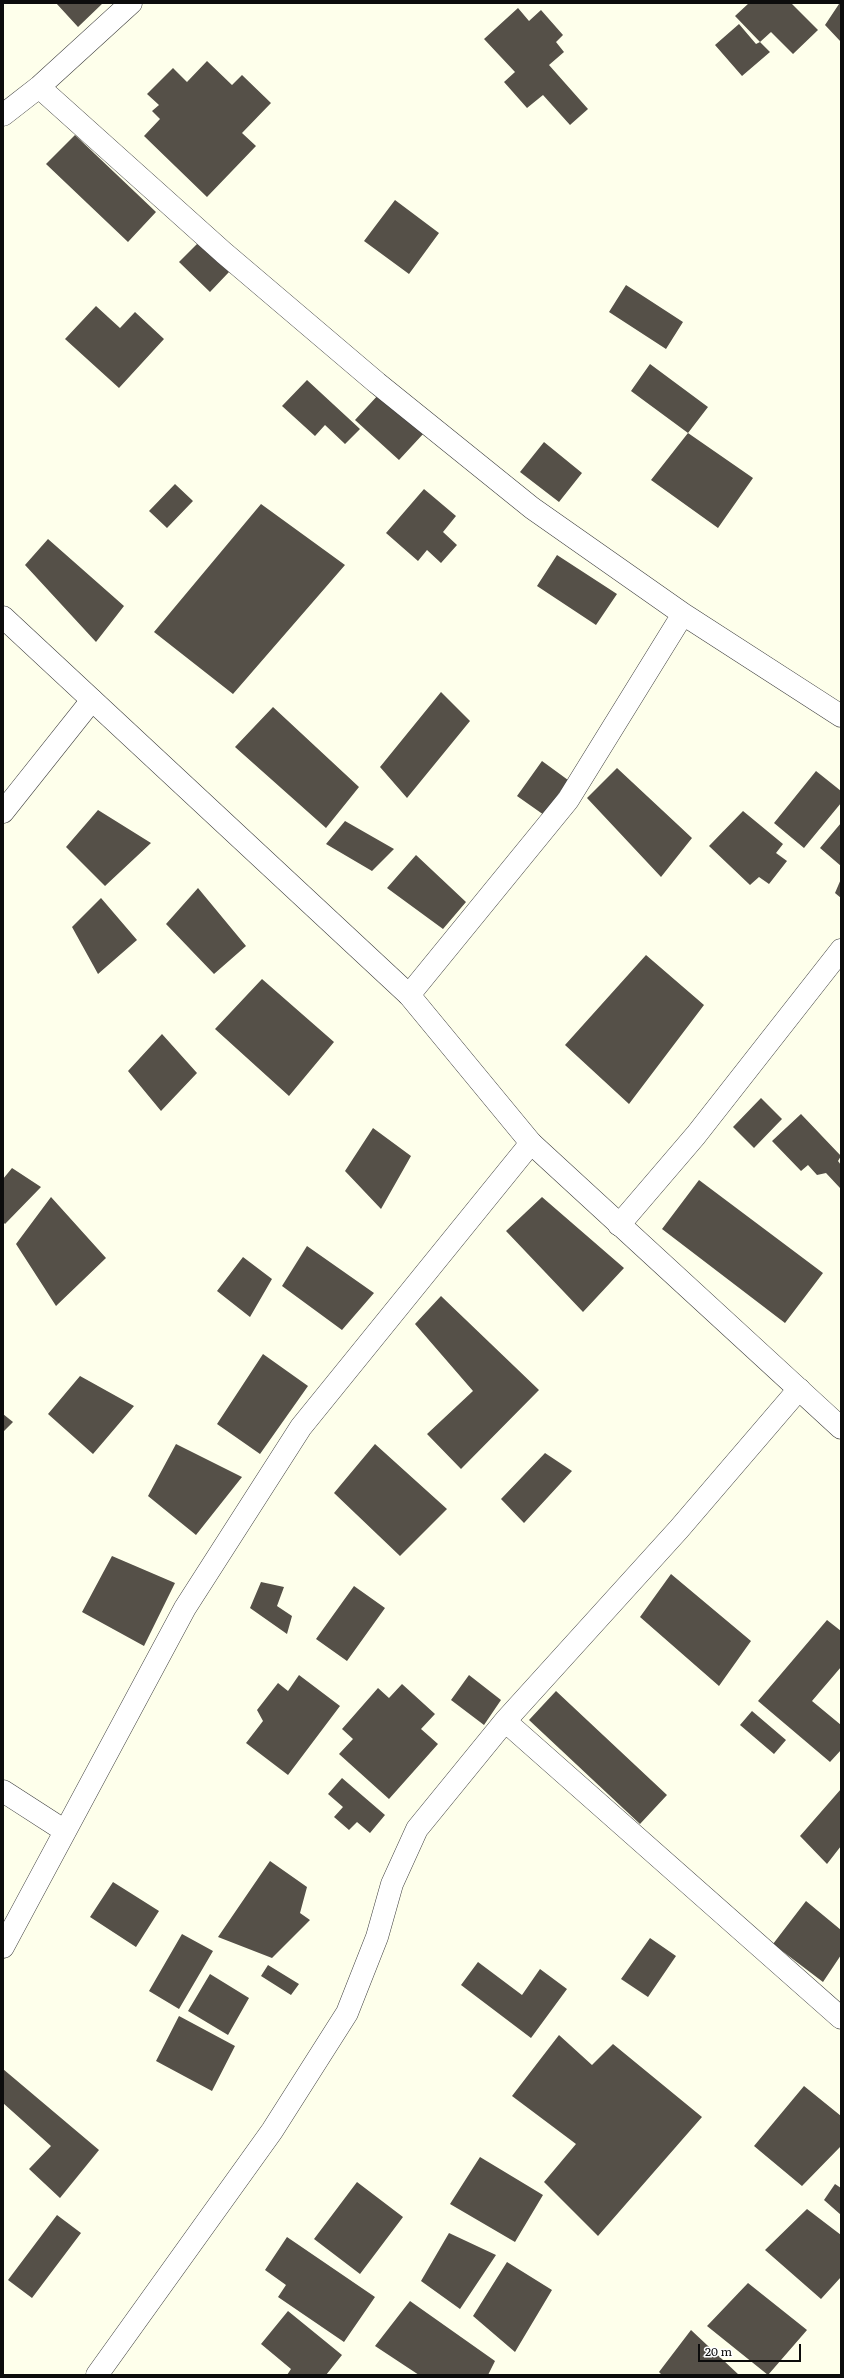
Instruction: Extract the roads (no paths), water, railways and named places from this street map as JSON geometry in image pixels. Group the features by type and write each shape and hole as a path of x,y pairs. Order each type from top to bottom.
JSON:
{"street":[{"path":"3,115 39,86 131,3"},
{"path":"39,86 224,253 377,383 532,508 683,614 841,716"},
{"path":"409,995 568,800 683,614"},
{"path":"3,617 409,995 531,1143 841,1428"},
{"path":"3,812 92,700"},
{"path":"619,1225 696,1135 841,950"},
{"path":"3,1947 185,1608 301,1427 531,1143"},
{"path":"97,2375 272,2131 343,2020 378,1936 392,1884 417,1829 505,1720 679,1529 799,1389"},
{"path":"505,1720 841,2018"},
{"path":"3,1791 66,1831"}]}
